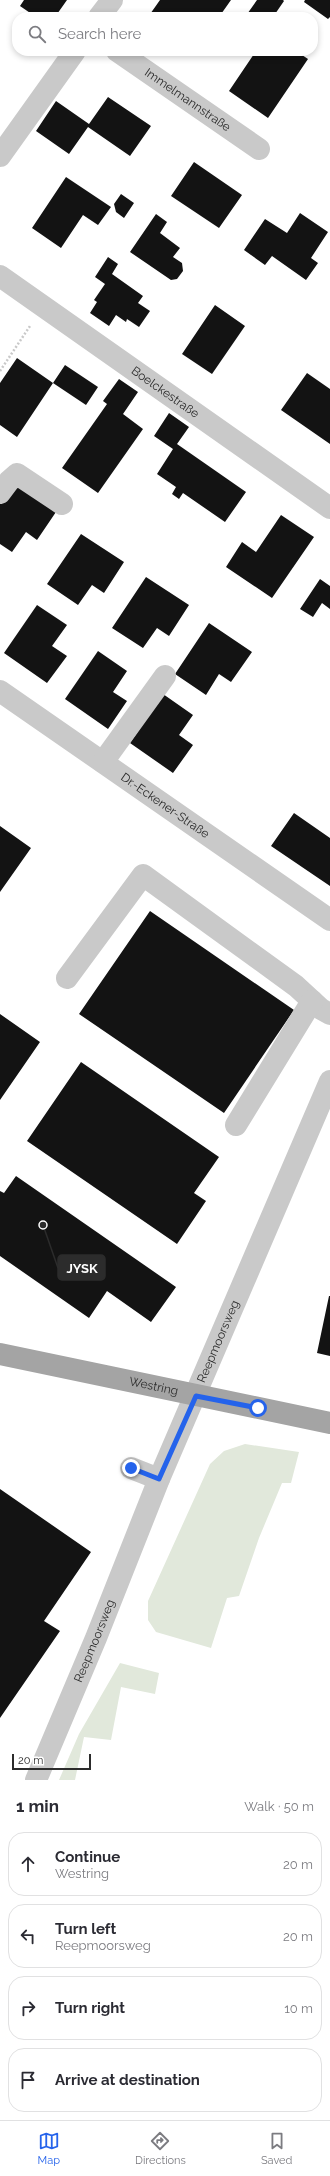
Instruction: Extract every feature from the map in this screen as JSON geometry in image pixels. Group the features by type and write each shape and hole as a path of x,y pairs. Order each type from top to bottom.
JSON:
{"main road":[{"name":"Westring","path":"0,1354 330,1423"}],"street":[{"path":"103,12 112,0"},
{"path":"3,145 71,56"},
{"name":"Immelmannstraße","path":"124,56 259,149"},
{"name":"Boelckestraße","path":"0,276 330,508"},
{"path":"0,493 8,481 17,474 62,504"},
{"path":"103,762 165,676"},
{"name":"Dr.-Eckener-Straße","path":"0,691 330,920"},
{"path":"67,978 143,875 296,986 330,1014"},
{"path":"236,1125 312,1000"},
{"name":"Reepmoorsweg","path":"36,1780 96,1638 159,1479 196,1396 330,1081"},
{"path":"131,1468 159,1479"}],"path":[{"path":"0,370 43,306"}],"shaded area":[{"path":"245,1444 299,1452 291,1483 282,1483 259,1538 239,1596 227,1598 211,1648 156,1632 148,1620 148,1601 210,1464 224,1451"},
{"path":"120,1663 159,1673 155,1694 121,1687 111,1740 84,1737 75,1780 59,1780 79,1734"}],"building":[{"path":"24,0 67,0 59,12 29,12 20,6"},
{"path":"160,0 231,0 223,12 152,12"},
{"path":"257,0 284,1 276,12 249,12"},
{"path":"305,0 330,0 330,17 328,19 304,2"},
{"path":"253,56 304,56 308,59 268,118 229,91"},
{"path":"108,97 151,126 130,156 88,127 69,154 36,131 56,101 89,124"},
{"path":"194,162 242,195 219,228 171,196"},
{"path":"66,177 111,207 98,225 83,215 61,248 32,228"},
{"path":"121,194 134,203 124,218 116,212 114,204"},
{"path":"300,213 328,232 311,258 318,263 306,280 272,256 265,265 244,250 265,219 287,233"},
{"path":"156,214 167,222 160,233 180,248 173,257 182,263 183,271 177,279 171,280 130,252"},
{"path":"108,257 118,264 112,274 143,296 138,303 150,311 139,327 127,319 126,322 116,315 109,326 90,313 97,302 94,300 105,284 95,277"},
{"path":"215,305 245,326 212,374 182,354"},
{"path":"17,358 53,383 17,437 0,425 0,383"},
{"path":"65,365 98,387 86,405 53,383"},
{"path":"307,373 330,389 330,444 281,410"},
{"path":"119,379 138,392 123,414 143,429 98,493 62,468 107,404 103,401"},
{"path":"169,413 189,427 177,444 246,492 225,522 183,493 179,499 172,494 176,487 157,474 173,449 154,436"},
{"path":"15,481 58,509 37,540 26,532 12,552 0,544 0,503"},
{"path":"281,515 314,537 272,598 226,567 242,542 256,552"},
{"path":"81,534 124,562 104,593 92,585 78,605 47,584"},
{"path":"146,577 189,605 169,636 157,628 143,648 112,628"},
{"path":"320,579 330,586 330,609 322,603 313,617 300,609"},
{"path":"37,605 67,625 52,646 67,656 47,683 4,653"},
{"path":"209,623 252,652 231,682 219,674 206,695 175,674"},
{"path":"98,651 127,671 113,692 127,701 108,729 65,699"},
{"path":"163,694 193,715 179,735 193,745 173,773 130,743"},
{"path":"294,813 330,838 330,886 271,846"},
{"path":"0,826 31,848 0,892"},
{"path":"150,911 294,1010 224,1113 79,1014"},
{"path":"0,1014 40,1042 0,1100"},
{"path":"81,1062 219,1157 194,1193 206,1201 177,1244 27,1141"},
{"path":"16,1176 176,1287 151,1322 107,1291 89,1318 0,1256 0,1191 4,1193"},
{"path":"330,1296 330,1356 317,1353"},
{"path":"0,1489 91,1552 44,1621 60,1631 0,1718"}],"place":[{"name":"JYSK","path":"43,1225"}],"route":[{"path":"131,1468 159,1479 196,1396 258,1408"}]}
